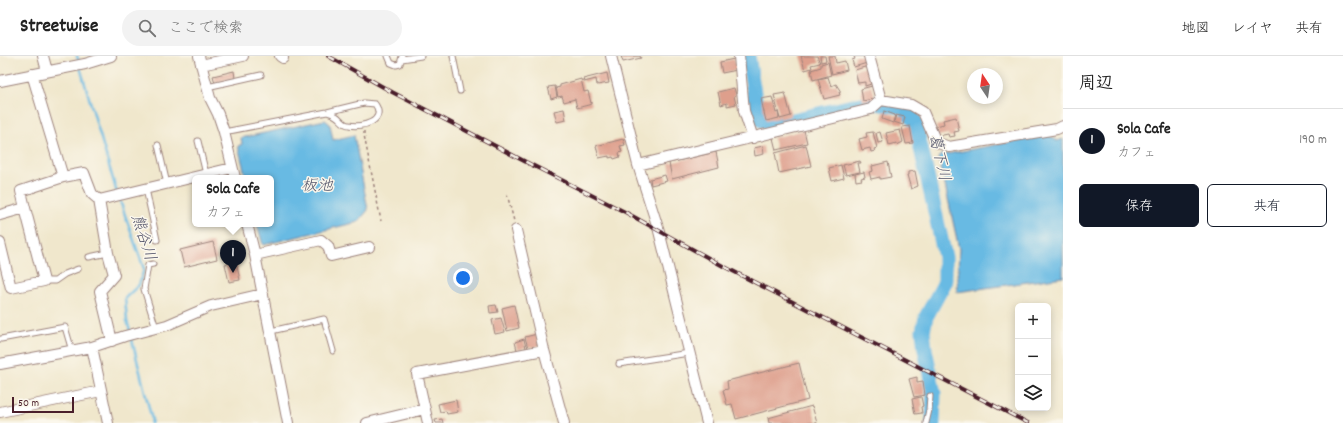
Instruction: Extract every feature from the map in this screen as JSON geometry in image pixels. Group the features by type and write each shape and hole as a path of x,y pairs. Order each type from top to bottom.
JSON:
{"street":[{"path":"43,56 47,71"},
{"path":"0,81 85,64 98,58 111,56"},
{"path":"202,175 233,173 224,132 206,87 200,61 244,56"},
{"path":"611,56 638,165 659,231 706,423"},
{"path":"739,56 744,111 753,138"},
{"path":"869,56 881,100"},
{"path":"32,74 63,177"},
{"path":"638,165 871,108 881,100 911,105 924,112 936,142 949,147 1057,129 1063,126"},
{"path":"0,243 11,288 44,281 21,191 63,177 84,173 92,194 99,200 108,253 114,275 100,291 112,341"},
{"path":"99,200 192,178"},
{"path":"0,215 25,208"},
{"path":"248,227 255,255 288,423"},
{"path":"516,230 544,350 564,423"},
{"path":"255,255 322,240 328,246 331,256 370,247"},
{"path":"0,364 92,347 125,336 167,325 211,306 263,294"},
{"path":"92,347 108,423"},
{"path":"428,423 417,374 544,350"},
{"path":"0,412 101,391"},
{"path":"367,423 425,409"}],"lane":[{"path":"388,56 391,63 396,65 400,64 402,57 422,56"},
{"path":"453,56 460,91"},
{"path":"206,87 261,75"},
{"path":"224,132 327,112 364,103 375,104 379,112 376,119 371,122 349,126 336,116 327,112"},
{"path":"198,141 206,174"},
{"path":"158,145 167,184"},
{"path":"146,189 157,240"},
{"path":"89,257 108,253"},
{"path":"153,264 148,266 144,289 156,328"},
{"path":"44,281 56,281 65,274 78,268"},
{"path":"270,331 324,319 333,352"},
{"path":"1,339 65,327 72,351"},
{"path":"619,364 689,353"},
{"path":"926,423 930,396"}],"path":[{"path":"364,135 381,221"},
{"path":"507,194 516,230"}],"water":[{"name":"板池","path":"325,120 330,124 333,140 354,135 368,210 358,222 263,245 258,227 274,227 274,175 245,175 238,146 242,144 241,138"},
{"path":"1049,135 1057,141 1063,139 1063,277 957,292 959,249 939,158 941,155"}],"building":[{"path":"621,56 640,56 641,58 623,62"},
{"path":"801,56 817,56 820,63 811,65 812,68 805,70"},
{"path":"820,56 825,56 826,61 821,62"},
{"path":"828,56 835,56 836,63 845,61 847,70 832,74"},
{"path":"865,56 867,63 854,67 852,60 855,59 854,57"},
{"path":"734,59 737,70 722,73 720,62"},
{"path":"828,62 831,75 813,80 811,70 821,67 821,64"},
{"path":"868,66 872,82 870,82 871,84 865,86 865,82 858,83 855,70"},
{"path":"234,71 235,78 215,83 213,76"},
{"path":"607,73 609,83 597,85 596,79 584,82 583,79"},
{"path":"828,77 831,86 836,84 841,92 839,92 840,95 824,99 818,79"},
{"path":"581,79 584,92 588,91 592,104 577,108 575,99 564,102 562,96 558,97 556,88 560,87 560,85"},
{"path":"555,86 557,97 551,99 548,87"},
{"path":"872,86 876,100 872,101 872,99 863,101 861,89"},
{"path":"734,88 736,104 727,106 727,103 721,105 718,92"},
{"path":"785,93 791,116 780,119 774,95"},
{"path":"772,97 776,113 778,112 779,118 766,121 761,99"},
{"path":"564,109 566,120 557,122 554,111"},
{"path":"884,111 895,115 893,123 882,119"},
{"path":"896,115 905,117 903,125 894,122"},
{"path":"956,117 959,131 954,132 955,136 949,137 948,134 938,136 936,126 944,124 943,120"},
{"path":"910,126 913,143 906,144 902,127"},
{"path":"804,130 807,143 776,150 773,138"},
{"path":"900,130 903,142 897,145 897,143 889,145 886,133"},
{"path":"873,132 877,148 874,149 875,151 871,152 870,148 862,150 859,139 867,137 866,133"},
{"path":"880,132 883,142 878,143 876,133"},
{"path":"623,139 625,145 620,146 622,152 619,153 620,157 614,159 613,157 609,158 609,156 599,158 596,146"},
{"path":"806,145 811,166 779,173 775,153"},
{"path":"763,146 764,154 755,156 754,148"},
{"path":"716,152 719,167 672,179 669,163"},
{"path":"860,161 861,163 858,163 860,172 846,175 843,165"},
{"path":"888,162 891,177 871,179 869,172 873,171 872,166"},
{"path":"841,165 844,178 832,181 829,168"},
{"path":"915,171 918,186 911,189 907,175 908,172"},
{"path":"864,172 865,177 861,178 862,180 856,181 855,174"},
{"path":"665,175 667,181 651,185 650,179"},
{"path":"213,242 217,259 184,267 180,250"},
{"path":"236,262 240,280 229,282 225,264"},
{"path":"496,305 498,312 490,313 489,306"},
{"path":"514,305 519,328 507,331 502,308"},
{"path":"501,318 505,332 495,334 492,320"},
{"path":"537,334 540,346 528,348 525,337"},
{"path":"524,339 526,348 517,350 515,342"},
{"path":"799,363 808,400 736,419 732,404 727,405 723,390 728,389 727,381"},
{"path":"917,377 917,382 923,381 925,395 914,397 909,379"},
{"path":"921,397 923,406 921,407 922,413 915,414 912,399"},
{"path":"456,400 458,412 447,414 446,411 440,412 438,404"},
{"path":"812,406 817,423 769,423 768,418"},
{"path":"442,419 443,423 436,423 435,420"}],"waterway":[{"name":"熊谷川","path":"77,56 79,62"},
{"name":"葛下川","path":"748,56 758,118 772,125 870,102 903,107 915,121 945,257 945,282 926,317 923,331 934,394 933,423"},
{"name":"熊谷川","path":"80,67 117,193"},
{"name":"熊谷川","path":"119,198 144,269 139,285 125,298 127,321 130,331"},
{"name":"熊谷川","path":"131,336 152,420 151,423"}],"railway":[{"path":"328,56 392,92 625,212 723,266 1028,423"}],"place":[{"name":"Sola Cafe","path":"233,273"}]}
